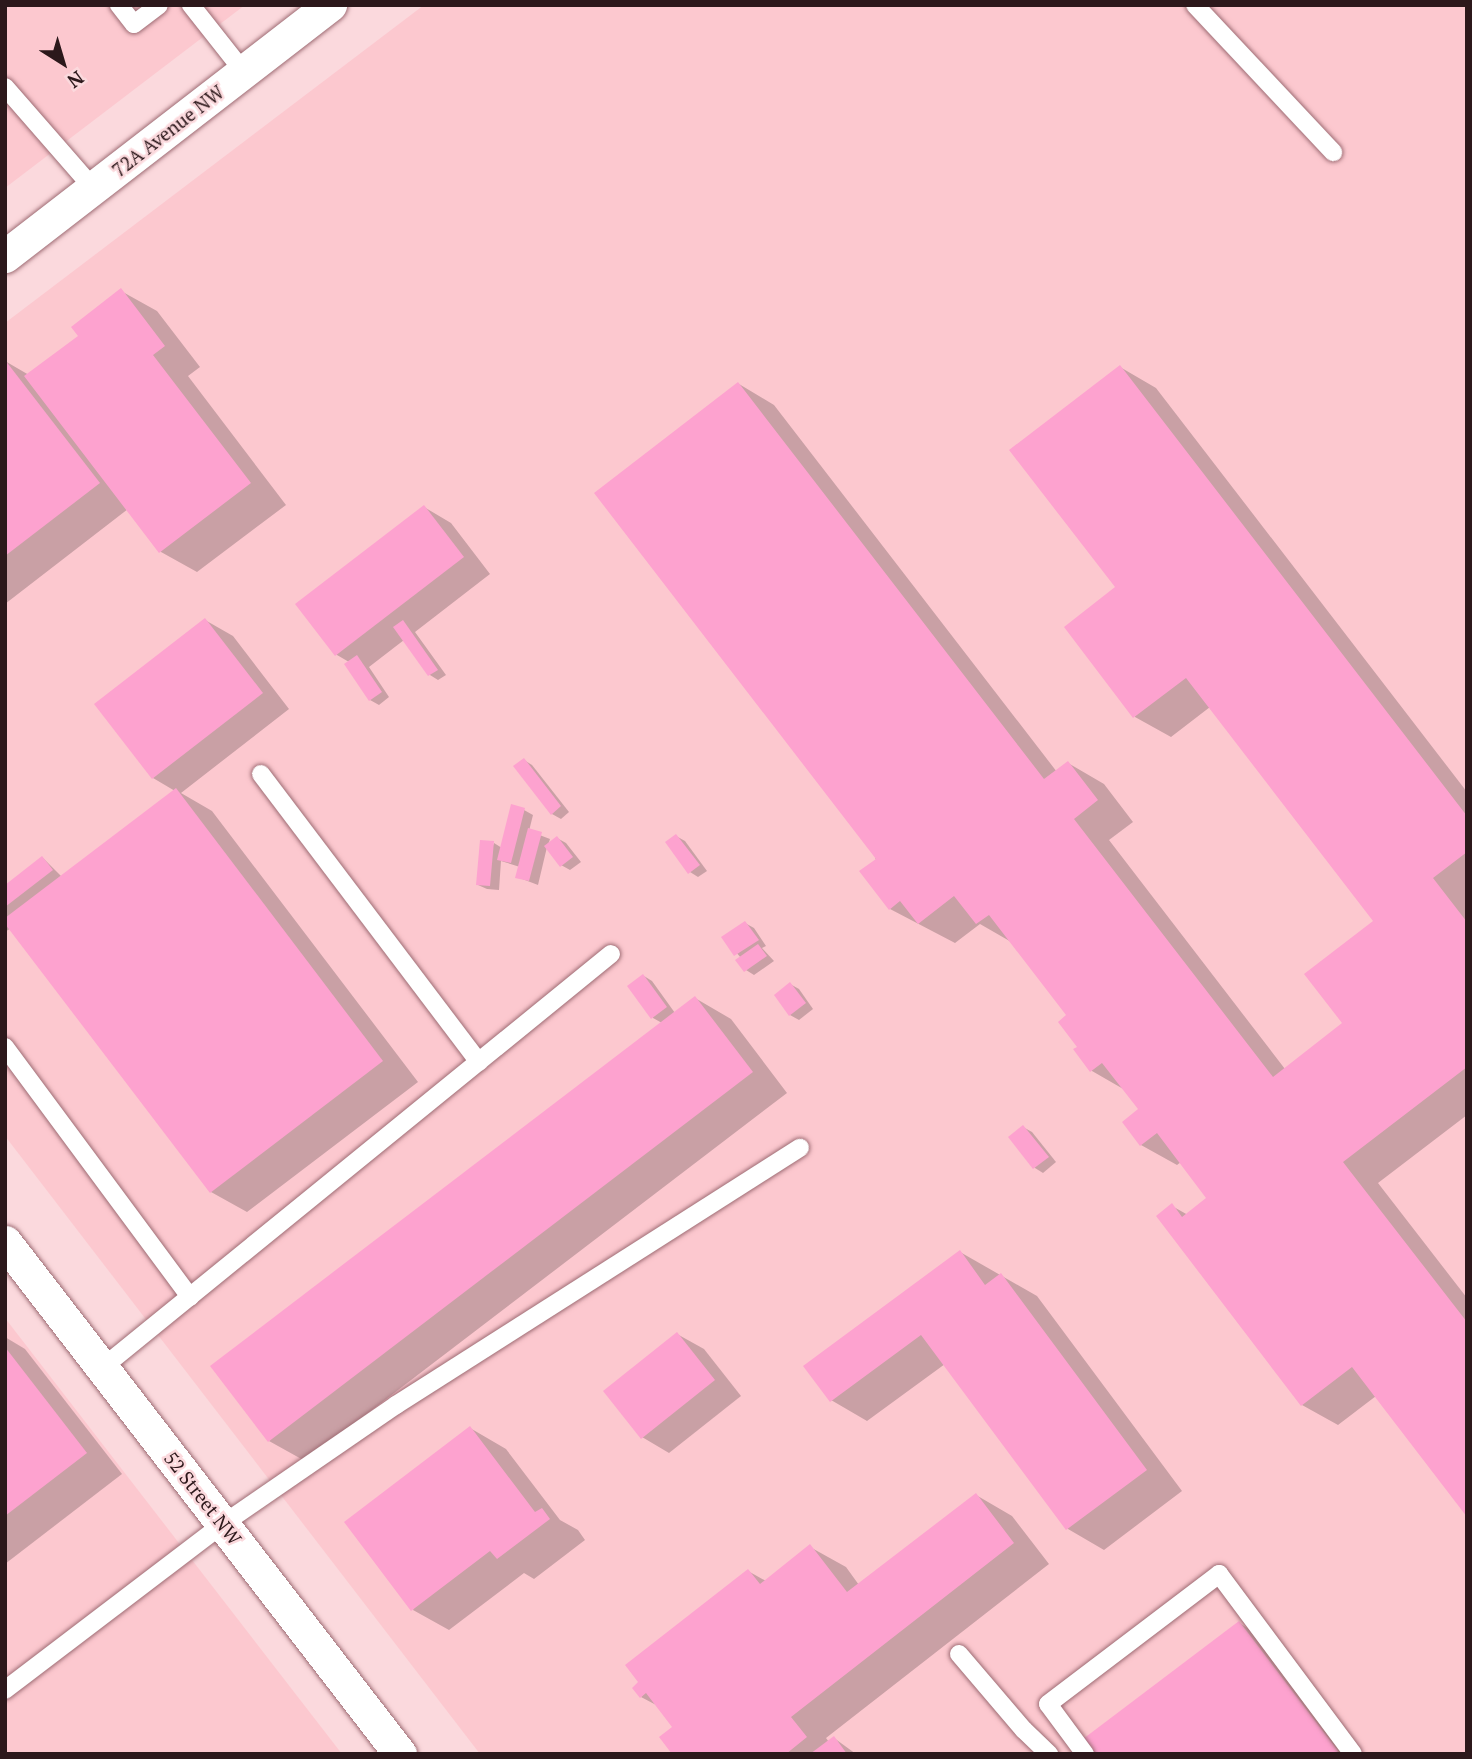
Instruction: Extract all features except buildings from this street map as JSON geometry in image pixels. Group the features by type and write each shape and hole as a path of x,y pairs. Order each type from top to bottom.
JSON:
{"street":[{"name":"72A Avenue NW","path":"5,256 330,5"},
{"name":"52 Street NW","path":"5,1242 400,1754"}],"lane":[{"path":"119,5 134,24 159,5"},
{"path":"191,5 244,72"},
{"path":"1195,5 1333,152"},
{"path":"6,90 93,188"},
{"path":"261,774 479,1062"},
{"path":"102,1368 611,954"},
{"path":"5,1047 11,1066 190,1297"},
{"path":"5,1690 223,1524 396,1405 800,1148"},
{"path":"1086,1754 1048,1704 1219,1574 1353,1754"},
{"path":"959,1654 1024,1730 1049,1754"}],"shaded area":[{"path":"5,5 245,5 5,188"},
{"path":"424,5 1467,5 1467,1754 480,1754 5,1136 5,323"},
{"path":"5,1318 342,1754 5,1754"}]}
